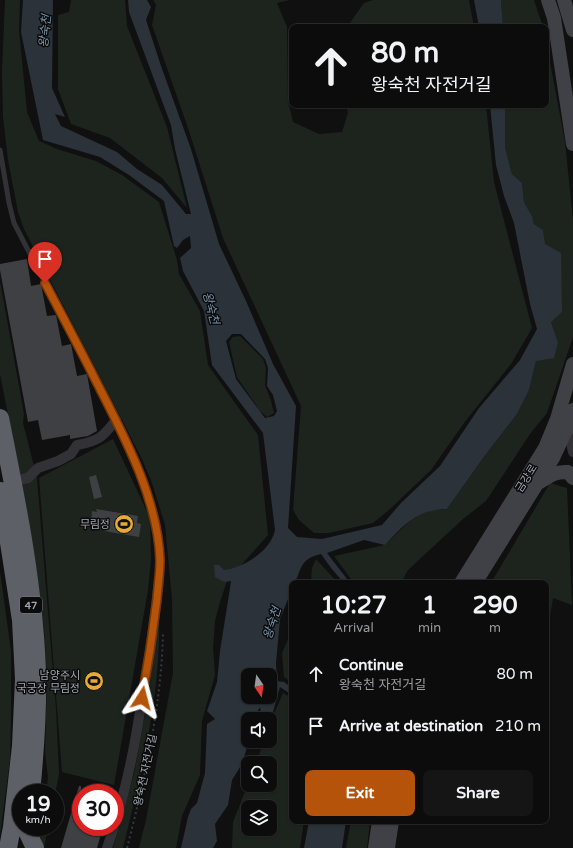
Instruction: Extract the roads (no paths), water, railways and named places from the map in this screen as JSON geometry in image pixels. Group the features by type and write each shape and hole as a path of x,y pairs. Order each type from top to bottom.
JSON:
{"highway":[{"name":"47","path":"0,418 24,544 33,616 37,672 36,752 32,784"},
{"name":"47","path":"0,485 22,620 24,678 21,746 12,827 8,848"},
{"path":"22,848 24,836"},
{"path":"30,836 35,848"}],"main road":[{"path":"548,0 554,18 573,144"},
{"path":"564,0 573,30"},
{"name":"금강로","path":"477,580 553,458 563,422 573,364"},
{"name":"금강로","path":"463,580 545,448 573,410"},
{"path":"538,483 552,474 561,471 568,472 573,478"},
{"path":"376,848 379,824"},
{"path":"388,848 392,824"}],"street":[{"path":"23,479 28,478 38,468 58,461 71,454 77,445 92,442 104,436 116,420"},
{"path":"563,422 573,452"},
{"path":"124,792 135,743 152,640 159,579"},
{"path":"107,848 111,836"}],"lane":[{"path":"0,150 14,223 116,420 147,491 158,532 160,560 159,579"}],"water":[{"name":"왕숙천","path":"23,0 53,0 52,88 65,117 55,114 61,126 117,152 137,169 162,185 186,214 191,214 175,149 171,125 129,12 128,0 147,0 151,7 146,20 191,149 219,244 246,301 273,364 296,406 288,528 297,537 322,539 382,525 401,503 440,466 479,408 520,360 537,329 530,304 514,223 504,196 496,165 490,108 505,108 505,147 512,174 522,183 524,202 532,216 534,224 543,230 545,244 561,253 562,312 551,322 558,342 554,358 536,361 529,390 517,414 483,458 447,509 436,510 419,515 405,525 385,545 364,540 327,553 348,580 341,580 321,554 309,558 303,564 296,580 289,580 289,596 280,619 276,668 241,668 241,704 275,704 273,712 261,712 260,707 257,712 241,712 241,748 247,748 244,756 241,756 241,766 232,780 228,805 215,824 217,841 213,848 181,848 188,817 191,809 197,803 205,773 207,724 215,719 207,711 217,682 220,651 231,581 224,582 215,577 214,565 219,565 224,570 244,564 261,552 274,535 275,530 263,433 212,365 204,311 183,271 180,258 191,248 190,236 183,240 177,248 174,246 164,201 129,175 100,157 43,140 21,32","holes":["232,334 241,334 265,359 268,368 267,386 273,395 277,411 274,416 265,418 236,379 226,341"]},
{"path":"474,0 501,0 503,24 478,24"},
{"path":"277,681 284,682 289,686 289,693 280,687 277,698"},
{"path":"308,824 346,824 342,848 304,848"}],"place":[{"name":"무림정","path":"124,524"},
{"name":"남양주시 국궁장 무림정","path":"94,681"}]}
